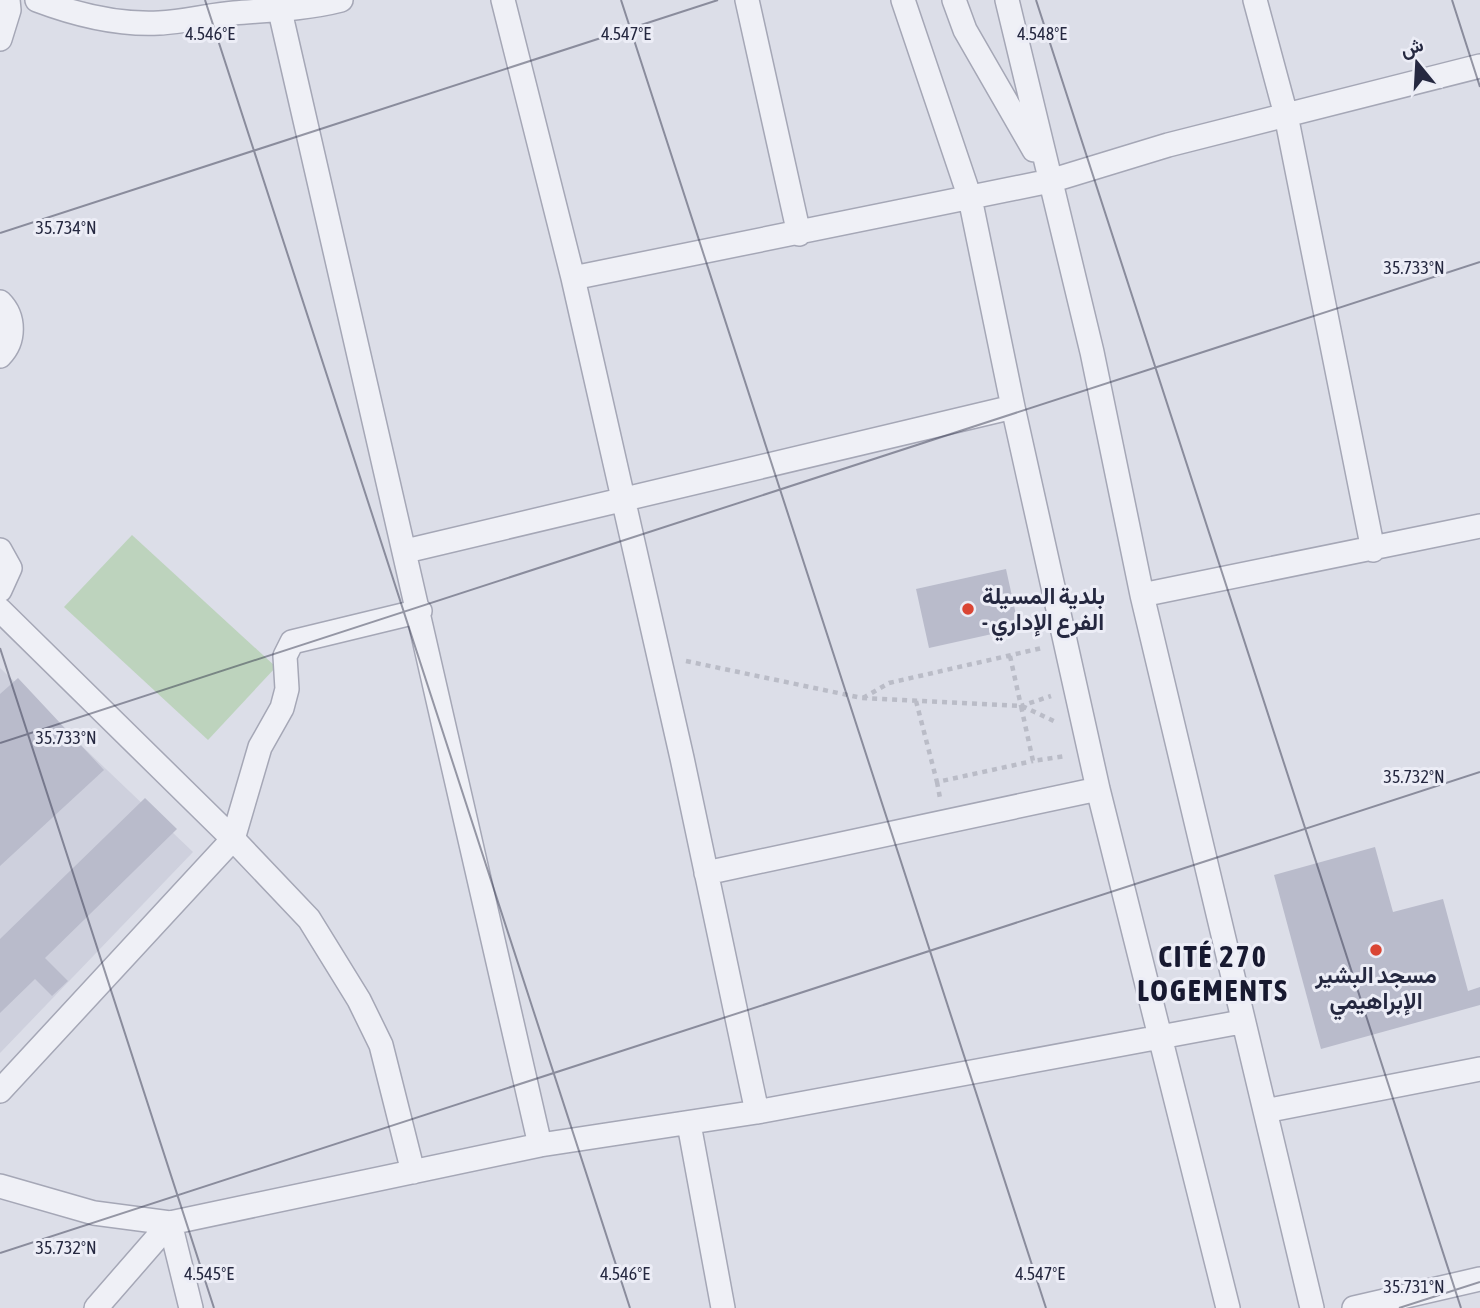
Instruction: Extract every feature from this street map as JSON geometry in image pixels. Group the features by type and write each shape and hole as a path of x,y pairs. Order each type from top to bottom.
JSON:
{"street":[{"path":"0,39 9,10 8,0"},
{"path":"37,0 129,22 160,23 275,5 341,0"},
{"path":"503,0 573,278 757,1112"},
{"path":"747,0 799,234"},
{"path":"903,0 971,198 1013,407 1098,789 1228,1308"},
{"path":"954,0 965,30 1050,181"},
{"path":"1007,0 1092,352 1142,595 1241,1022 1312,1308"},
{"path":"1255,0 1286,115 1373,550"},
{"path":"275,5 372,427 406,551 540,1145"},
{"path":"573,278 1050,181 1286,115 1480,66"},
{"path":"0,302 7,309 11,337 0,356"},
{"path":"406,551 1013,407"},
{"path":"1142,595 1373,550 1480,526"},
{"path":"0,550 10,568 0,590"},
{"path":"0,610 233,839 309,919 359,1000 381,1045 391,1074 413,1172"},
{"path":"0,1091 233,839 243,814 256,757 282,708 287,690 285,656 292,642 419,611"},
{"path":"706,873 1098,789"},
{"path":"0,1186 94,1213 170,1223 540,1145 689,1124 1241,1022"},
{"path":"1265,1111 1480,1069"},
{"path":"689,1124 723,1308"},
{"path":"96,1308 170,1223"},
{"path":"170,1223 191,1308"},
{"path":"1354,1308 1480,1279"}],"path":[{"path":"862,698 889,683 1050,646"},
{"path":"658,655 862,698 1021,706 1059,694"},
{"path":"1010,655 1033,761"},
{"path":"916,701 937,782 1065,755 1088,773 1098,789"},
{"path":"1021,706 1068,728"}],"shaded area":[{"path":"0,668 193,852 0,1053"}],"green space":[{"path":"132,535 276,667 208,740 64,607"}],"building":[{"name":"بلدية المسيلة - الفرع الإداري","path":"1006,569 1019,628 929,648 916,589"},
{"path":"18,678 104,770 0,866 0,694"},
{"path":"145,798 177,829 45,958 68,981 52,996 35,979 0,1013 0,939"},
{"name":"مسجد البشير الإبراهيمي","path":"1375,847 1393,912 1443,899 1468,991 1480,987 1480,1005 1321,1049 1274,875"}],"place":[{"name":"بلدية المسيلة - الفرع الإداري","path":"968,609"},
{"name":"مسجد البشير الإبراهيمي","path":"1376,950"}],"district":[{"name":"CITÉ 270 LOGEMENTS","path":"1213,974"}]}
